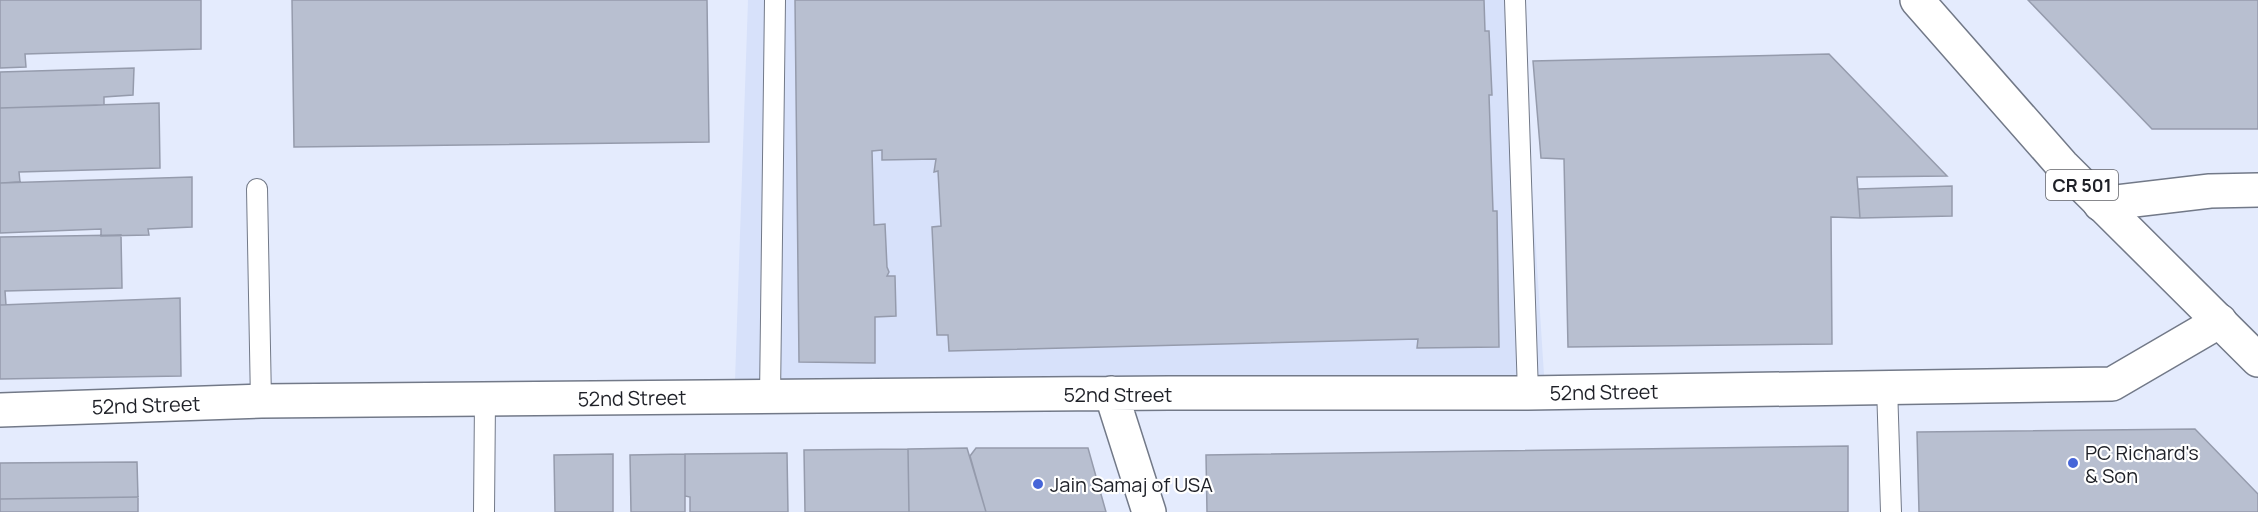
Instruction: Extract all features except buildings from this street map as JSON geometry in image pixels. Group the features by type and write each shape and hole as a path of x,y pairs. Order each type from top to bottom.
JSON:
{"street":[{"name":"CR 501","path":"1917,0 2061,165 2258,360"},
{"path":"2100,204 2210,191 2258,190"},
{"name":"52nd Street","path":"0,410 261,401 1111,393 1528,393 2112,384 2220,321"},
{"path":"1111,393 1149,512"}],"lane":[{"path":"770,397 776,0"},
{"path":"1515,0 1528,393"},
{"path":"257,189 261,401"},
{"path":"1887,386 1891,512"},
{"path":"484,512 485,400"}],"shaded area":[{"path":"748,0 1520,0 1544,375 735,381"}],"place":[{"name":"PC Richard's & Son","path":"2073,463"},
{"name":"Jain Samaj of USA","path":"1038,484"}]}
